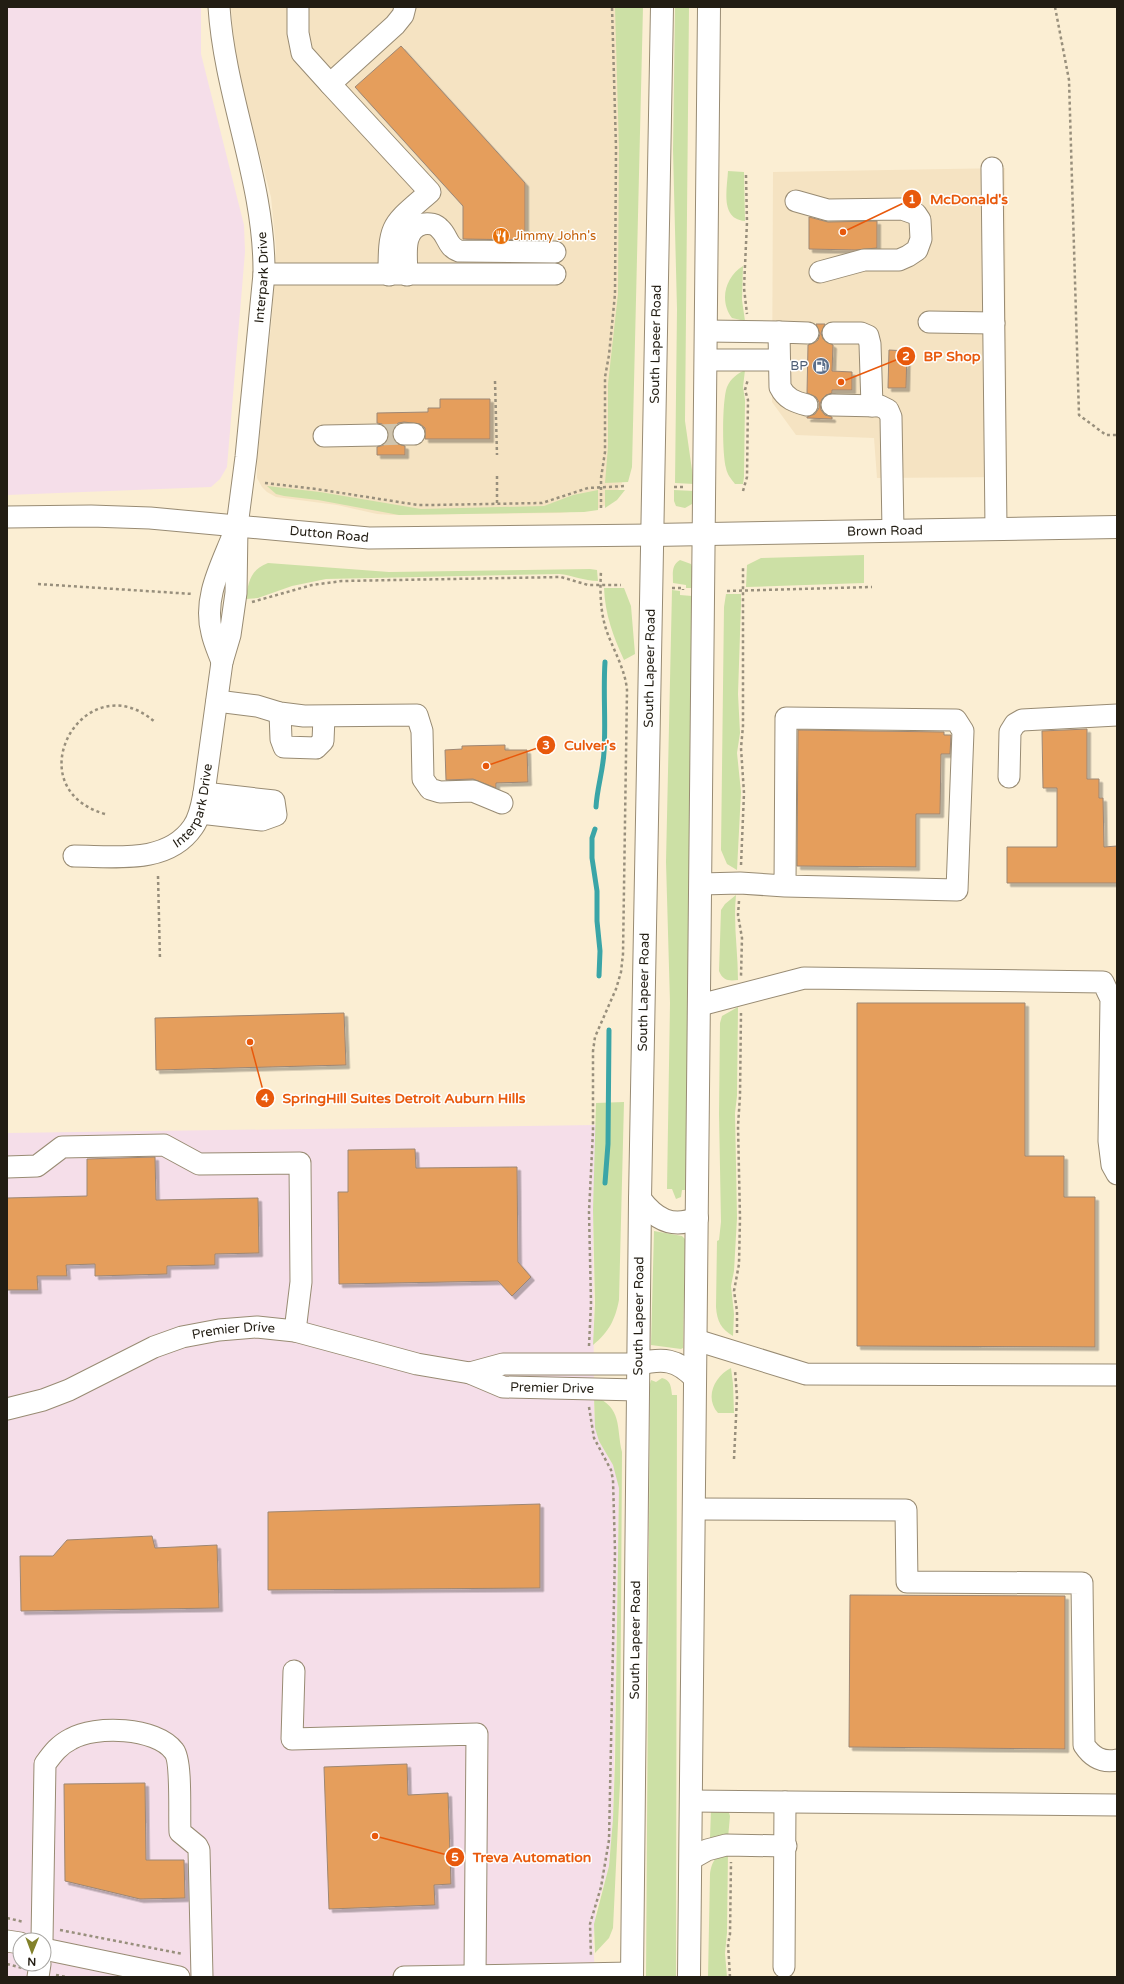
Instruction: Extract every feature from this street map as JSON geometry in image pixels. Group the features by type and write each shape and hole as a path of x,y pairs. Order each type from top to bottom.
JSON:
{"main road":[{"name":"South Lapeer Road","path":"632,1975 640,1199 662,7"},
{"path":"689,1977 707,360 709,7"},
{"name":"Brown Road","path":"653,535 1117,527"},
{"path":"640,1199 649,1210 658,1217 669,1221 679,1222 697,1218"},
{"path":"638,1364 658,1361 678,1363 686,1368 695,1378"}],"street":[{"name":"Interpark Drive","path":"74,856 133,856 157,853 170,848 183,839 194,827 200,813 204,793 222,662 212,633 209,606 212,588 237,526 245,469 264,274 264,250 255,178 225,63 219,7"},
{"path":"298,7 298,33 302,53 430,192 402,216 393,227 390,241 398,275"},
{"path":"330,84 396,25 403,15 405,7"},
{"path":"992,168 996,528"},
{"path":"796,201 828,210 886,208 900,216 912,233 917,250 899,260 864,260 820,272"},
{"path":"398,275 408,238 414,228 427,223 435,225 441,229 451,246 459,251 555,252"},
{"path":"264,274 555,274"},
{"path":"929,322 994,323"},
{"path":"706,332 808,333"},
{"path":"779,332 780,387 784,395 794,402 807,405"},
{"path":"833,333 861,333 868,336 870,344 872,406"},
{"path":"707,360 779,360"},
{"path":"832,405 880,406 888,410 891,417 893,530"},
{"path":"324,436 377,435"},
{"name":"Dutton Road","path":"7,517 117,516 369,538 653,535"},
{"path":"217,701 257,706 280,713 324,717 416,715 422,731 423,779 430,789 440,792 473,791 502,803"},
{"path":"280,713 280,739 284,747 316,748 323,741 324,717"},
{"path":"1009,777 1010,732 1015,724 1022,720 1117,715"},
{"path":"701,884 740,883 785,886 957,890 963,731 956,720 786,718 785,886"},
{"path":"200,813 262,820 276,815 274,801 204,793"},
{"path":"700,1005 804,978 1103,982 1111,999 1109,1141 1112,1165 1117,1174"},
{"path":"7,1167 37,1166 62,1147 164,1145 199,1164 300,1163 301,1282 295,1331"},
{"name":"Premier Drive","path":"7,1409 43,1400 69,1390 154,1347 182,1337 219,1330 257,1327 295,1331 417,1364 470,1373 503,1387 638,1390"},
{"path":"696,1340 806,1374 1117,1375"},
{"name":"Premier Drive","path":"470,1373 503,1364 638,1364"},
{"path":"695,1509 906,1510 906,1582 1082,1583 1084,1745 1090,1754 1107,1762 1117,1760"},
{"path":"294,1671 292,1739 477,1734 475,1976"},
{"path":"42,1932 46,1764 56,1749 72,1738 88,1732 114,1730 159,1738 174,1751 178,1765 180,1832 197,1846 199,1850 202,1977"},
{"path":"692,1801 1117,1806"},
{"path":"785,1802 787,1974"},
{"path":"691,1860 707,1850 731,1845 786,1846"},
{"path":"52,1951 179,1977"},
{"path":"404,1977 632,1975"}],"path":[{"path":"601,508 605,452 605,377 609,355 615,294 616,148 612,7"},
{"path":"1055,7 1069,80 1079,415 1106,435 1117,435"},
{"path":"746,175 747,222 744,288 748,322"},
{"path":"743,491 747,477 748,400 745,390 748,375"},
{"path":"495,381 496,455"},
{"path":"496,504 497,475"},
{"path":"265,483 316,489 418,505 542,503 576,491 602,487 626,486"},
{"path":"734,1459 737,1397 734,1367 738,1324 734,1290 738,1264 740,1218 738,1126 740,1096 742,938 738,915 744,793 741,748 743,726 743,568"},
{"path":"590,1348 591,1303 589,1212 593,1131 593,1050 595,1037 616,988 622,960 627,721 625,677 606,628 602,610 600,585 601,571"},
{"path":"253,602 312,584 342,581 561,577 588,585 621,585"},
{"path":"38,584 135,591 190,593"},
{"path":"727,591 872,587"},
{"path":"672,588 683,588 683,592 687,592"},
{"path":"105,814 93,810 82,803 73,794 66,783 62,770 62,758 64,745 69,733 84,717 107,707 120,706 133,709 145,714 155,722"},
{"path":"158,876 160,960"},
{"path":"590,1404 590,1421 594,1438 611,1470 613,1480 615,1551 609,1840 602,1881 590,1924 590,1954"},
{"path":"730,1977 728,1944 730,1934 731,1845"},
{"path":"7,1918 40,1932"},
{"path":"52,1934 201,1956"}],"shaded area":[{"path":"7,7 201,7 201,54 244,225 245,252 227,467 220,479 211,487 7,495"},
{"path":"231,7 639,7 626,468 622,483 615,497 606,505 597,509 560,513 393,515 377,514 337,505 276,497 262,487 257,478 257,462 272,316 276,248 271,197 243,91 235,54"},
{"path":"1005,168 1007,477 877,478 874,438 796,435 772,402 773,172"},
{"path":"596,1125 593,1210 594,1412 599,1441 613,1465 619,1488 613,1819 609,1866 596,1911 593,1939 595,1977 7,1977 7,1133"}],"green space":[{"path":"615,7 643,7 632,467 628,482 605,483 608,447 608,384 618,294 619,149"},
{"path":"675,7 689,7 685,421 694,484 675,483 677,309 673,150"},
{"path":"728,171 744,172 745,221 737,219 728,209 726,195"},
{"path":"743,266 742,300 745,321 732,318 728,311 725,297 728,283 732,276"},
{"path":"745,370 743,387 745,400 744,477 743,484 735,484 727,472 725,461 723,427 724,403 725,394 730,381"},
{"path":"267,486 320,492 421,509 544,506 573,495 598,490 598,510 584,512 399,515 318,500 284,496 276,494"},
{"path":"605,490 625,490 617,500 605,508"},
{"path":"674,490 694,491 692,504 685,508 676,506 674,501"},
{"path":"864,555 864,583 746,587 747,565 761,558"},
{"path":"680,560 691,564 693,569 693,588 686,588 686,585 673,583 674,567"},
{"path":"268,563 389,572 590,569 597,570 598,581 559,574 326,579 292,586 258,598 246,599 251,577 258,569"},
{"path":"604,588 624,588 631,606 635,654 624,660 610,625"},
{"path":"672,590 680,591 680,595 692,596 686,1190 682,1190 681,1197 676,1199 672,1189 667,1189 670,1003 666,862"},
{"path":"726,594 741,594 738,694 740,733 737,753 741,792 737,870 727,864 721,850 724,607"},
{"path":"736,895 735,916 738,980 727,980 722,977 719,971 721,910 725,904"},
{"path":"738,1007 737,1096 735,1113 737,1218 734,1271 731,1286 734,1314 733,1336 720,1324 716,1307 717,1241 719,1240 721,1222 719,1114 720,1023 722,1016"},
{"path":"624,1102 619,1300 613,1320 603,1335 593,1345 595,1303 593,1210 596,1103"},
{"path":"654,1231 682,1236 685,1239 683,1348 681,1349 651,1345"},
{"path":"731,1368 734,1413 718,1413 712,1400 713,1388 720,1376"},
{"path":"662,1378 669,1382 672,1395 677,1395 676,1977 646,1977 650,1384 651,1380 656,1382"},
{"path":"594,1396 610,1406 614,1412 617,1419 622,1452 620,1782 613,1928 609,1938 595,1953 594,1924 609,1866 613,1819 619,1488 613,1465 599,1441 595,1428"},
{"path":"711,1810 728,1810 730,1816 728,1838 710,1838"},
{"path":"728,1852 727,1933 725,1953 727,1977 708,1977 710,1874 717,1857"}],"building":[{"path":"401,46 525,183 525,240 463,239 463,206 355,87"},
{"path":"809,217 828,222 877,221 877,248 855,250 809,249"},
{"path":"816,324 825,324 821,333 823,339 833,345 832,371 852,372 852,390 832,390 832,393 826,395 822,399 820,404 821,410 825,415 832,417 832,419 807,418 815,414 819,408 819,402 816,397 807,393 808,345 818,340 820,334"},
{"path":"889,350 907,351 906,388 888,388"},
{"path":"440,399 490,399 490,439 425,439 425,428 420,424 404,422 398,423 392,434 393,440 398,444 405,446 405,455 377,455 377,447 384,445 388,440 389,435 387,428 382,424 377,423 377,413 428,412 428,408 440,408"},
{"path":"1087,729 1087,779 1099,779 1099,798 1103,798 1104,847 1117,846 1117,883 1007,883 1007,847 1057,847 1057,788 1043,788 1042,731"},
{"path":"798,730 944,732 944,735 951,735 950,754 941,754 940,814 916,814 916,867 797,866"},
{"path":"505,745 505,750 527,750 528,782 496,783 496,788 473,779 446,780 445,750 462,749 462,746"},
{"path":"857,1003 1025,1003 1025,1156 1064,1156 1064,1197 1095,1197 1095,1347 857,1346"},
{"path":"344,1013 346,1065 156,1070 155,1018"},
{"path":"415,1149 416,1168 517,1167 518,1262 531,1277 512,1296 498,1281 339,1284 338,1192 348,1192 348,1150"},
{"path":"155,1157 156,1200 258,1198 259,1253 215,1254 215,1265 167,1266 167,1274 95,1276 95,1264 66,1265 67,1276 37,1276 38,1290 7,1290 7,1198 87,1196 87,1159"},
{"path":"540,1504 540,1588 268,1590 268,1512"},
{"path":"152,1536 155,1548 217,1545 219,1608 21,1611 20,1556 53,1556 67,1540"},
{"path":"850,1595 1065,1596 1065,1749 849,1747"},
{"path":"407,1764 408,1795 448,1793 451,1884 434,1885 435,1905 329,1909 324,1767"},
{"path":"145,1783 146,1860 184,1860 185,1898 140,1899 65,1881 64,1784"}],"waterway":[{"path":"596,807 604,752 605,662"},
{"path":"595,829 592,838 592,858 597,891 597,921 600,951 599,976"},
{"path":"605,1183 608,1144 609,1030"}],"tunnel":[{"path":"377,435 404,434"}],"place":[{"name":"McDonald's","path":"843,232"},
{"name":"Jimmy John's","path":"501,236"},
{"name":"BP","path":"821,366"},
{"name":"BP Shop","path":"841,382"},
{"name":"Culver's","path":"486,766"},
{"name":"SpringHill Suites Detroit Auburn Hills","path":"250,1042"},
{"name":"Treva Automation","path":"375,1836"}]}
